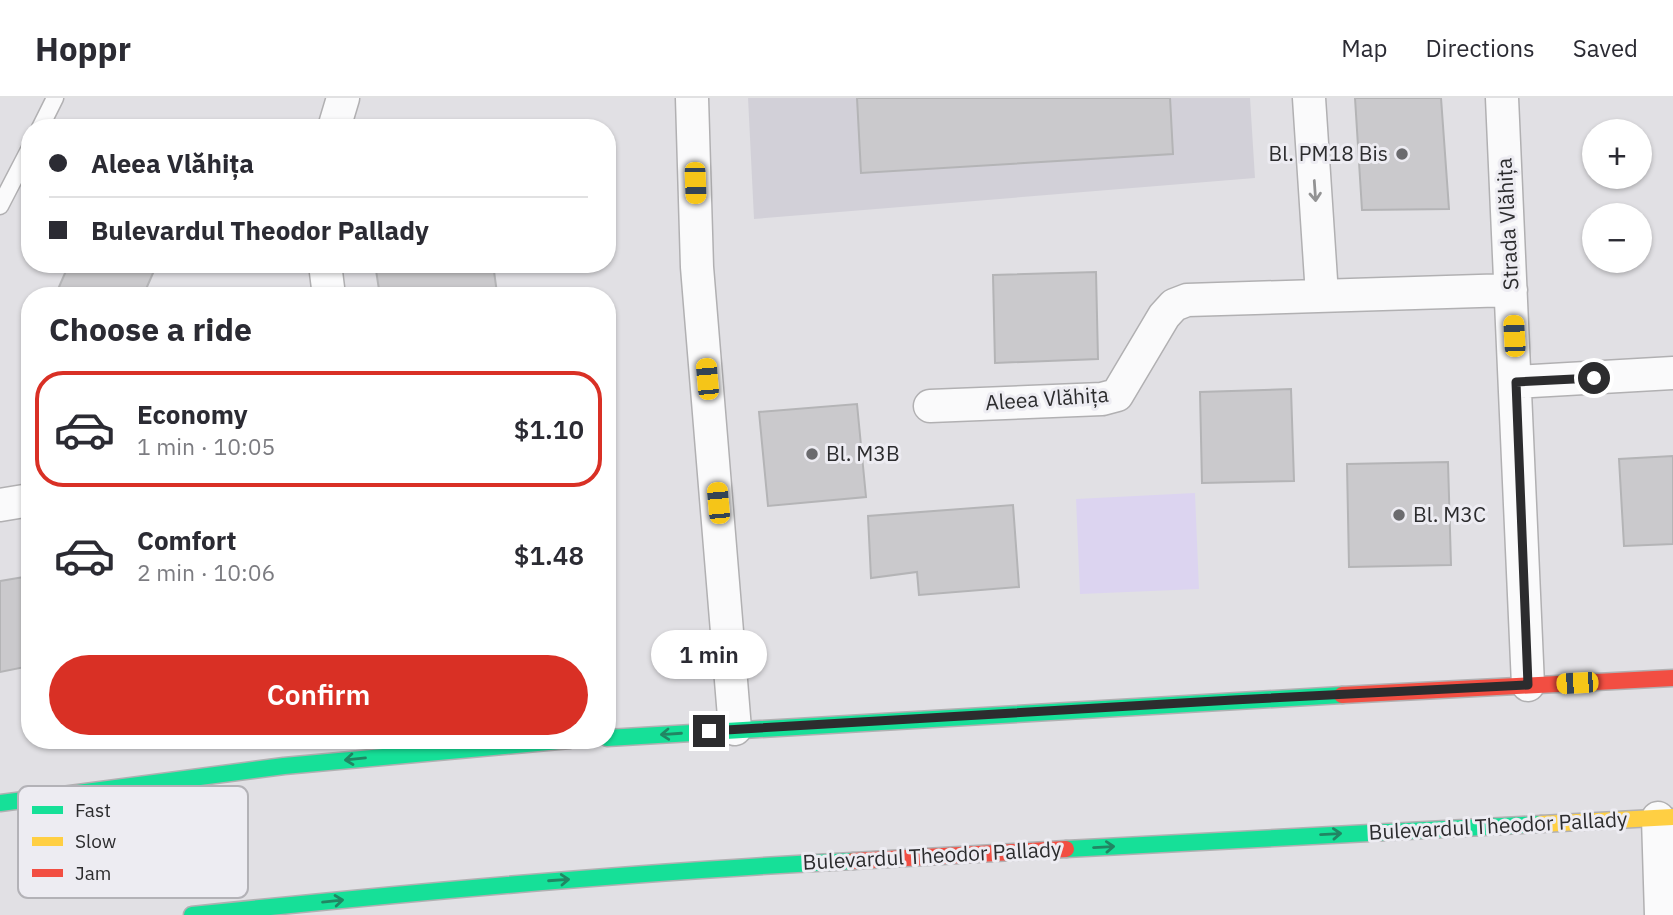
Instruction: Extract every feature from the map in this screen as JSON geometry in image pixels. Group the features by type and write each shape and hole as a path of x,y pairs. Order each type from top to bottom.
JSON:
{"main road":[{"path":"616,737 1233,700 1673,678"},
{"path":"122,786 445,749"},
{"path":"0,803 18,800"},
{"name":"Bulevardul Theodor Pallady","path":"192,915 465,887 716,868 1665,818"}],"street":[{"path":"337,119 343,98"},
{"path":"692,98 697,267 735,729"},
{"path":"1308,98 1322,295"},
{"name":"Strada Vlăhița","path":"1502,98 1528,685"},
{"name":"Aleea Vlăhița","path":"930,406 1102,399 1118,395 1164,316 1174,305 1187,300 1511,290"},
{"path":"1516,382 1673,373"},
{"path":"0,505 21,502"},
{"path":"1661,915 1665,818"}],"lane":[{"path":"44,119 55,98"},
{"path":"0,206 21,165"}],"shaded area":[{"path":"748,98 1250,98 1255,178 754,219"},
{"path":"1195,493 1199,589 1080,594 1076,499"}],"building":[{"path":"857,98 1170,98 1173,154 861,173"},
{"name":"Bl. PM18 Bis","path":"1355,98 1441,98 1449,209 1362,210"},
{"path":"1096,272 1098,359 995,363 993,275"},
{"path":"65,273 153,273 147,287 59,287"},
{"path":"376,273 494,273 496,287 379,287"},
{"path":"1291,389 1294,481 1202,483 1200,392"},
{"name":"Bl. M3B","path":"857,404 866,497 768,506 759,412"},
{"path":"1673,456 1673,544 1624,546 1619,459"},
{"name":"Bl. M3C","path":"1448,462 1451,565 1349,567 1347,464"},
{"path":"1013,505 1019,587 919,595 917,572 871,578 868,516"},
{"path":"21,578 21,668 0,672 0,581"}],"traffic: fast":[{"path":"616,737 1342,695"},
{"path":"130,786 284,766 471,749"},
{"path":"0,803 18,801"},
{"path":"1066,849 1541,824"},
{"path":"192,915 522,884 853,861"}],"traffic: slow":[{"path":"1541,824 1673,817"}],"traffic: jam":[{"path":"1342,695 1673,678"},
{"path":"853,861 1066,849"}],"place":[{"name":"Bl. PM18 Bis","path":"1402,154"},
{"name":"Bl. M3B","path":"812,454"},
{"name":"Bl. M3C","path":"1399,515"}],"route":[{"path":"709,731 1528,685 1516,382 1594,378"}]}
